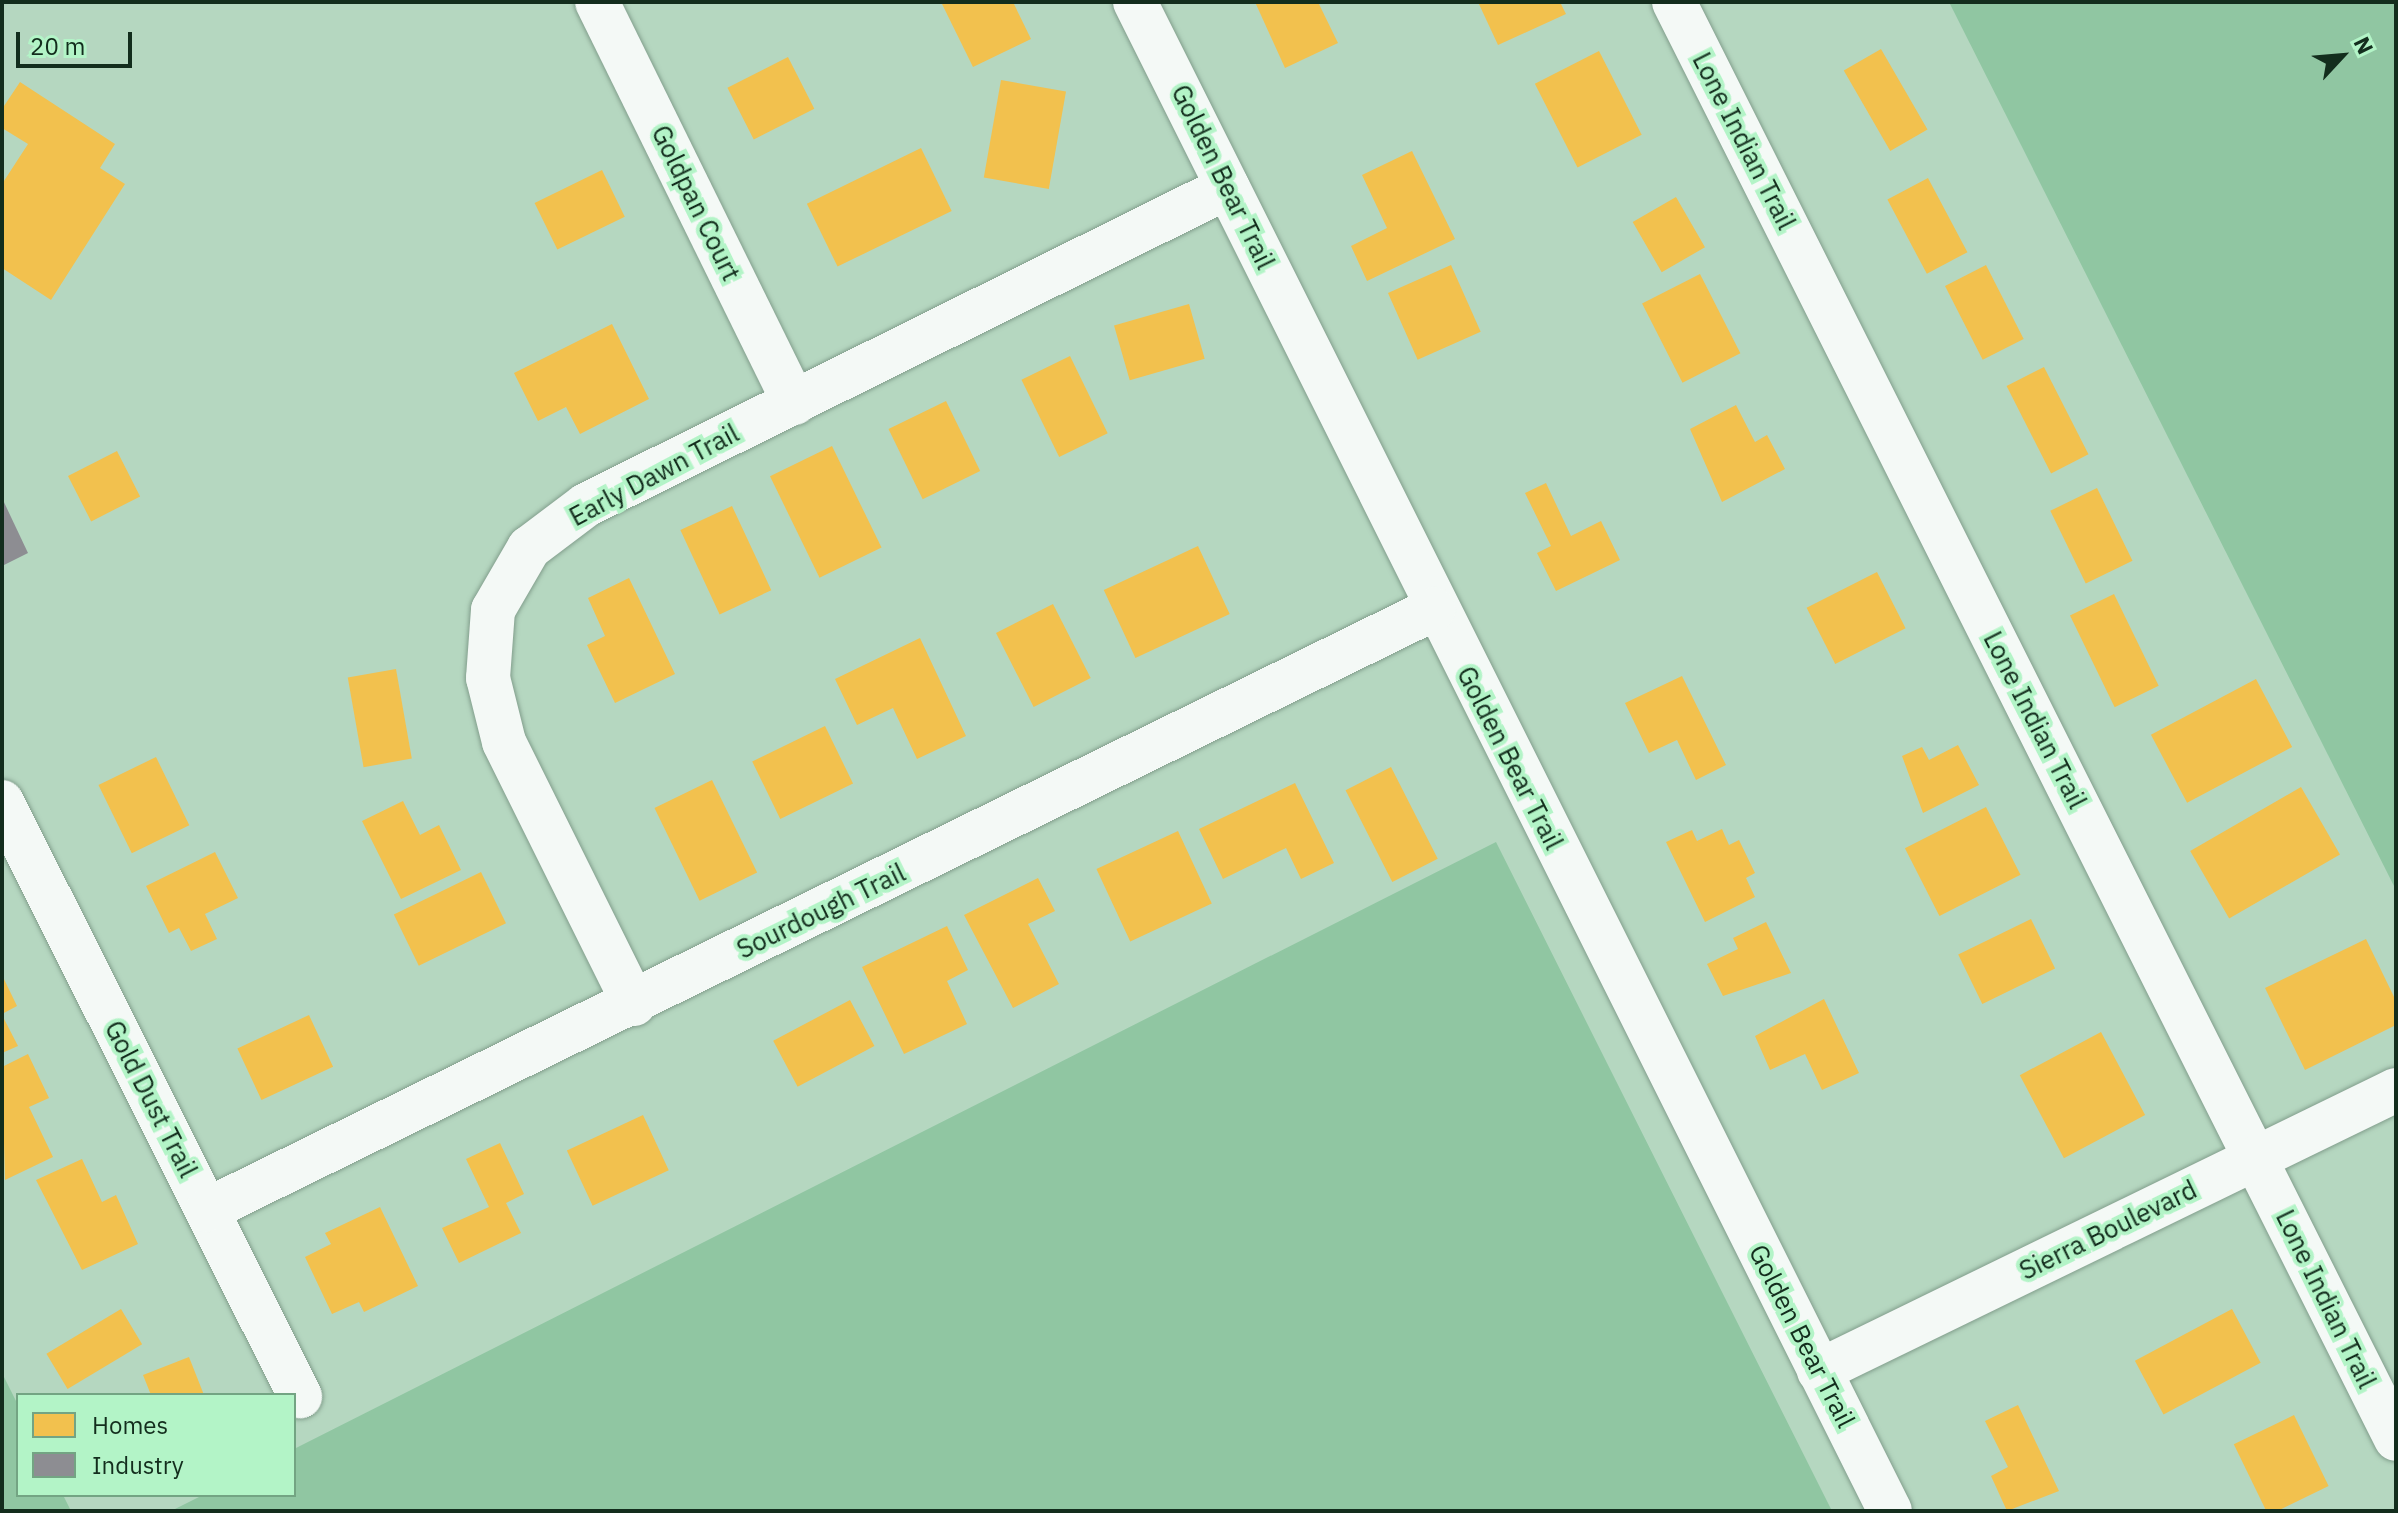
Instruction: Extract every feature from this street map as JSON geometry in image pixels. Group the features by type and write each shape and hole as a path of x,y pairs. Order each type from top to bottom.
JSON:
{"street":[{"name":"Goldpan Court","path":"597,2 794,403"},
{"name":"Golden Bear Trail","path":"1135,2 1434,609 1890,1511"},
{"name":"Lone Indian Trail","path":"1674,2 2396,1439"},
{"name":"Early Dawn Trail","path":"634,1004 504,742 488,678 493,610 529,548 586,505 1228,187"},
{"name":"Sourdough Trail","path":"207,1210 634,1004 1434,609"},
{"name":"Gold Dust Trail","path":"2,802 300,1396"},
{"name":"Sierra Boulevard","path":"1819,1371 2396,1090"}],"green space":[{"path":"1949,2 2396,2 2396,890"},
{"path":"1496,842 1832,1511 171,1511 199,1497 296,1497 296,1448"},
{"path":"2,1373 16,1401 16,1497 64,1497 71,1511 2,1511"}],"building: Homes":[{"path":"941,2 1013,2 1031,39 973,67"},
{"path":"1255,2 1318,2 1338,43 1285,68"},
{"path":"1478,2 1560,2 1566,14 1498,45"},
{"path":"1881,49 1928,130 1890,151 1844,70"},
{"path":"1599,51 1642,135 1578,167 1535,84"},
{"path":"788,57 814,109 754,140 727,88"},
{"path":"1001,80 1066,91 1049,189 984,177"},
{"path":"20,82 115,144 100,168 125,184 51,300 2,268 2,184 28,144 2,128 2,109"},
{"path":"921,148 952,211 838,267 807,204"},
{"path":"1412,151 1455,239 1367,281 1351,246 1387,228 1362,175"},
{"path":"602,170 625,217 557,250 535,203"},
{"path":"1928,178 1967,252 1927,274 1887,200"},
{"path":"1676,197 1705,247 1662,272 1633,222"},
{"path":"1451,265 1481,332 1418,360 1388,293"},
{"path":"1986,265 2024,339 1983,360 1945,286"},
{"path":"1700,274 1740,353 1682,383 1642,304"},
{"path":"1189,304 1205,359 1130,380 1114,325"},
{"path":"612,324 649,399 580,434 566,407 538,421 514,373"},
{"path":"1070,356 1108,433 1059,457 1021,380"},
{"path":"2044,367 2088,454 2051,473 2007,386"},
{"path":"946,401 980,471 923,499 888,429"},
{"path":"1736,405 1755,442 1767,435 1785,469 1722,502 1690,429"},
{"path":"832,446 882,548 820,578 770,476"},
{"path":"117,451 140,496 91,521 68,476"},
{"path":"1546,483 1571,536 1601,521 1620,560 1556,591 1537,553 1551,546 1525,493"},
{"path":"2097,488 2133,561 2086,584 2050,511"},
{"path":"732,506 771,590 720,614 680,530"},
{"path":"1198,546 1230,614 1135,658 1104,590"},
{"path":"1877,572 1906,628 1835,664 1807,608"},
{"path":"629,578 675,674 615,703 587,645 605,636 588,598"},
{"path":"2114,594 2159,686 2115,707 2070,615"},
{"path":"1053,604 1091,678 1034,707 996,633"},
{"path":"920,638 966,736 917,759 893,708 857,725 835,679"},
{"path":"396,669 412,759 364,767 348,678"},
{"path":"1682,676 1726,765 1696,780 1677,740 1649,753 1625,703"},
{"path":"2256,679 2292,747 2187,803 2151,735"},
{"path":"825,726 853,784 780,819 752,762"},
{"path":"1958,745 1979,785 1923,813 1902,756 1922,747 1929,760"},
{"path":"156,757 189,825 132,853 98,785"},
{"path":"1391,767 1438,859 1392,882 1346,790"},
{"path":"712,780 757,873 700,901 654,808"},
{"path":"1295,783 1334,863 1301,879 1286,848 1223,879 1199,829"},
{"path":"2301,787 2340,855 2229,919 2190,851"},
{"path":"403,801 420,835 439,825 461,870 401,899 362,821"},
{"path":"1986,807 2021,875 1939,916 1905,848"},
{"path":"1722,829 1729,845 1739,840 1755,873 1746,878 1755,897 1705,922 1666,842 1692,830 1697,841"},
{"path":"1178,831 1212,904 1130,942 1096,869"},
{"path":"215,852 238,898 205,914 217,939 191,951 179,928 169,933 146,886"},
{"path":"481,872 506,923 419,966 394,915"},
{"path":"1038,878 1055,911 1028,924 1059,984 1013,1008 964,915"},
{"path":"2031,919 2055,968 1982,1004 1958,955"},
{"path":"1766,922 1791,973 1723,996 1707,964 1738,949 1733,938"},
{"path":"947,926 968,970 947,981 967,1024 904,1054 862,967"},
{"path":"2366,939 2396,1001 2396,1025 2305,1070 2265,988"},
{"path":"2,975 17,1006 2,1014"},
{"path":"1824,999 1859,1073 1822,1090 1805,1054 1770,1070 1755,1036"},
{"path":"850,1000 874,1046 798,1087 773,1041"},
{"path":"2,1015 18,1046 2,1053"},
{"path":"309,1015 333,1067 261,1100 237,1048"},
{"path":"2101,1032 2145,1115 2064,1158 2020,1075"},
{"path":"28,1054 49,1098 29,1107 53,1157 5,1180 2,1067"},
{"path":"643,1115 669,1170 593,1206 567,1150"},
{"path":"500,1143 524,1194 506,1203 521,1233 459,1263 442,1228 489,1207 466,1159"},
{"path":"82,1159 102,1202 116,1195 138,1244 82,1270 36,1180"},
{"path":"380,1207 418,1286 364,1312 359,1302 332,1314 305,1257 331,1244 325,1233"},
{"path":"121,1309 142,1344 68,1389 46,1354"},
{"path":"2232,1309 2261,1363 2164,1415 2135,1361"},
{"path":"189,1357 203,1393 150,1393 143,1375"},
{"path":"2018,1405 2059,1491 2007,1511 1991,1476 2008,1467 1985,1421"},
{"path":"2294,1415 2329,1486 2277,1511 2266,1511 2234,1444"}],"building: Industry":[{"path":"2,498 28,553 2,566"}]}
